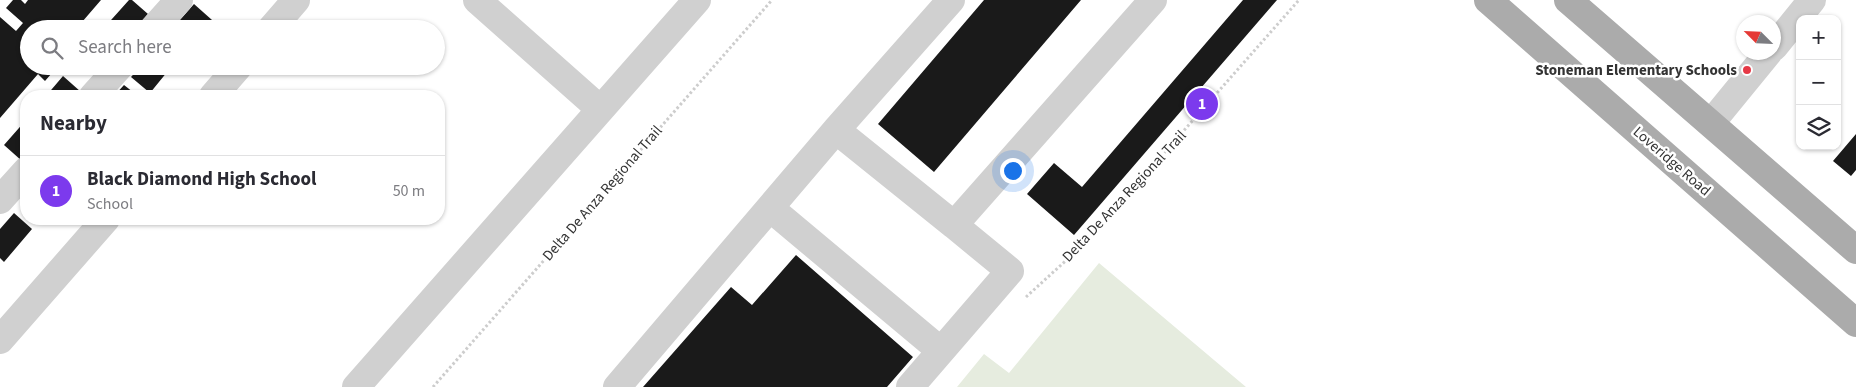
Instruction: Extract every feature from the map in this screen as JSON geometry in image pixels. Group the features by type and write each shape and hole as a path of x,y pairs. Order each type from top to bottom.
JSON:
{"main road":[{"name":"Loveridge Road","path":"1488,0 1856,322"},
{"path":"1568,0 1856,250"}],"lane":[{"path":"161,20 179,0"},
{"path":"279,20 296,0"},
{"path":"477,0 600,109"},
{"path":"356,387 697,0"},
{"path":"617,387 836,130 951,0"},
{"path":"954,225 1153,0"},
{"path":"1781,38 1812,0"},
{"path":"1711,123 1762,60"},
{"path":"98,90 112,75"},
{"path":"218,90 231,75"},
{"path":"836,130 1010,271 910,387"},
{"path":"0,200 20,178"},
{"path":"770,208 941,351"},
{"path":"0,340 101,225"}],"path":[{"name":"Delta De Anza Regional Trail","path":"433,387 772,0"},
{"name":"Delta De Anza Regional Trail","path":"1024,299 1083,245 1299,0"}],"shaded area":[{"path":"1099,263 1246,387 957,387 984,354 1009,373"}],"building":[{"path":"13,0 21,0 25,4 28,0 101,0 84,20 20,20 6,8"},
{"path":"129,0 132,0 148,14 143,20 111,20"},
{"path":"984,0 1081,0 934,172 878,124"},
{"path":"1243,0 1277,0 1074,235 1027,194 1054,163 1082,187"},
{"path":"194,4 212,20 180,20"},
{"path":"0,17 16,31 20,26 20,75 37,75 24,90 20,90 20,95 0,118"},
{"path":"39,75 50,75 45,81"},
{"path":"133,75 165,75 152,90 146,90 131,77"},
{"path":"63,76 79,90 51,90"},
{"path":"124,85 130,90 119,90"},
{"path":"20,127 20,159 4,145"},
{"path":"1856,134 1856,170 1851,176 1833,161"},
{"path":"14,213 20,218 20,225 28,225 32,229 4,262 0,258 0,229"},
{"path":"796,255 913,357 887,387 643,387 731,287 752,305"}],"place":[{"name":"Stoneman Elementary Schools","path":"1747,70"},
{"name":"Black Diamond High School","path":"1202,104"}]}
